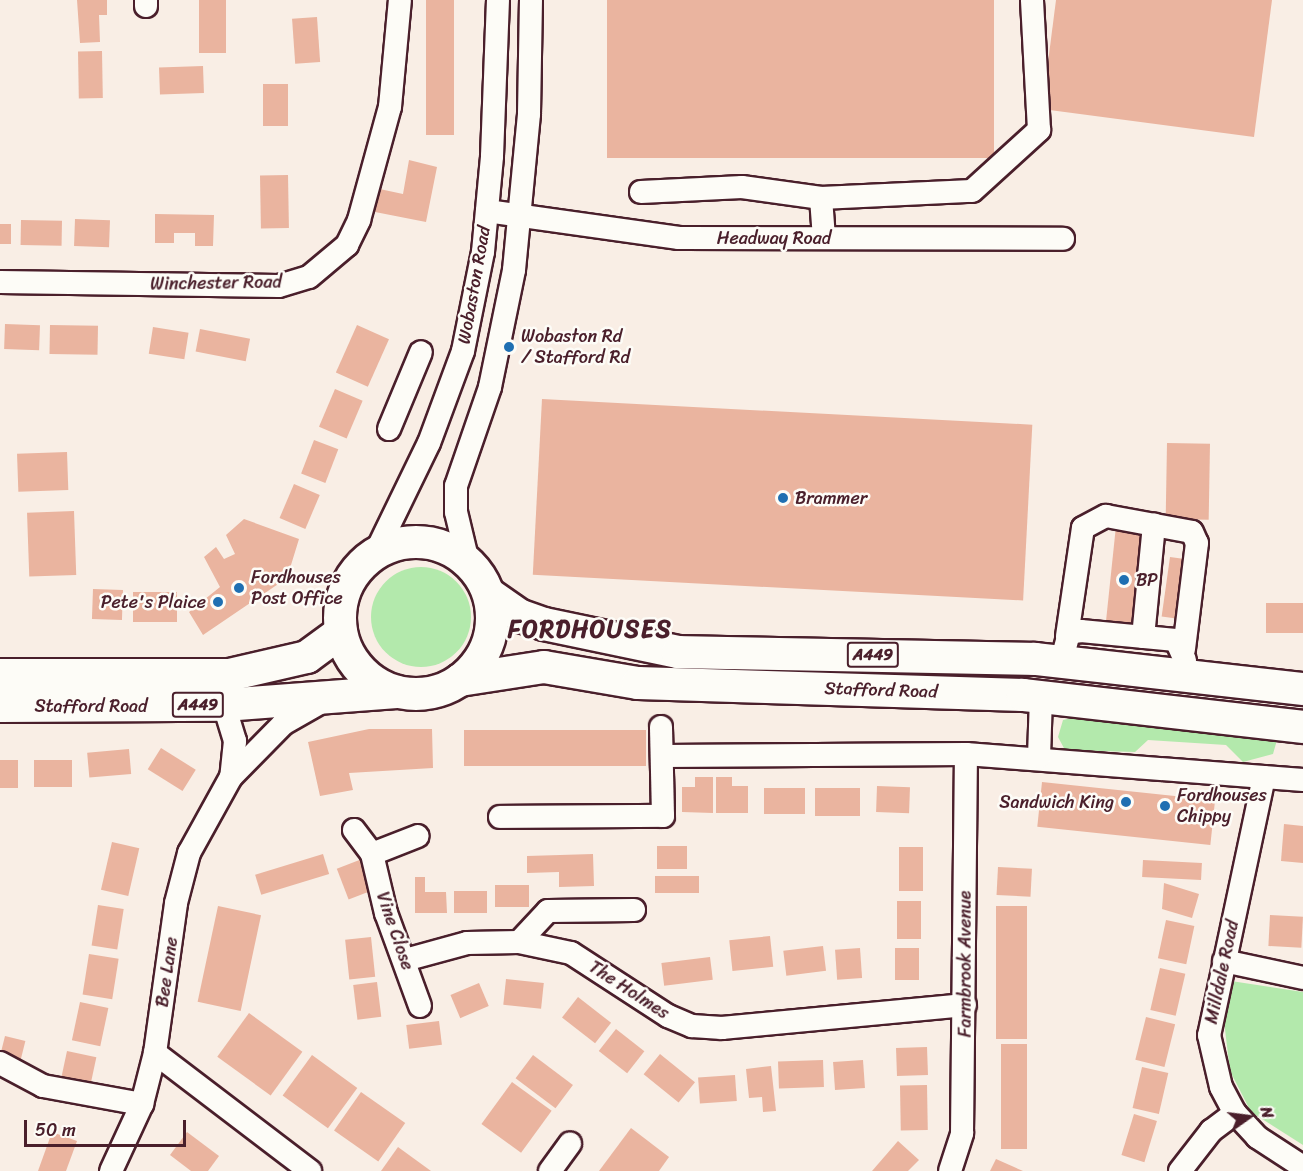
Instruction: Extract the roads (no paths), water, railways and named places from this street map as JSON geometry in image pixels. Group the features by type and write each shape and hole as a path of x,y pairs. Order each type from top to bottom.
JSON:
{"highway":[{"name":"A449","path":"376,552 418,541 456,550 468,562 489,594 492,618 489,641 478,663 460,680 441,690 396,692"},
{"path":"376,552 350,578 339,614 341,632 360,670 396,692"},
{"name":"Stafford Road","path":"489,594 521,616 544,624 678,652 941,655 1065,649 1185,663 1303,689"},
{"name":"Stafford Road","path":"0,675 229,675 307,657 341,632"},
{"path":"941,655 968,671 1026,675 1036,679 1041,697"},
{"name":"Stafford Road","path":"460,680 544,667 638,684 1041,697 1303,727"},
{"name":"Stafford Road","path":"0,706 224,705 328,699 396,692"}],"street":[{"name":"Winchester Road","path":"0,282 279,286 309,277 347,245 359,220 390,107 400,0"},
{"name":"Wobaston Road","path":"376,552 429,443 463,351 487,211 498,0"},
{"name":"Wobaston Road","path":"468,562 456,512 456,486 490,387 521,213 531,0"},
{"path":"641,192 742,187 821,198 972,190 1039,130 1032,0"},
{"path":"821,198 824,238"},
{"name":"Headway Road","path":"487,211 521,213 679,238 1063,239"},
{"path":"389,429 421,352"},
{"path":"1065,649 1083,528 1106,516 1192,532 1197,543 1185,663"},
{"path":"1143,637 1154,525"},
{"path":"1065,649 1081,631 1176,640 1185,663"},
{"path":"1039,757 1041,697"},
{"name":"Bee Lane","path":"111,1171 142,1104 155,1053 180,886 189,853 231,777 284,724 328,699"},
{"name":"Bee Lane","path":"224,705 235,741 231,777"},
{"path":"500,816 663,816 661,727"},
{"path":"663,756 966,754 1039,757 1303,780"},
{"name":"Farmbrook Avenue","path":"950,1171 962,1133 966,754"},
{"name":"Milldale Road","path":"1264,777 1209,1035 1221,1087 1235,1113 1257,1137 1303,1167"},
{"name":"Vine Close","path":"354,830 372,854 386,913 420,1006"},
{"path":"372,854 418,836"},
{"path":"519,942 548,911 634,910"},
{"name":"The Holmes","path":"405,960 467,943 519,942 572,953 668,1016 692,1026 722,1028 965,1005"},
{"path":"1224,961 1303,978"},
{"path":"155,1053 310,1171"},
{"path":"0,1064 43,1086 142,1104"},
{"path":"1180,1171 1211,1131 1235,1113"},
{"path":"549,1171 570,1143"}],"place":[{"name":"Wobaston Rd / Stafford Rd","path":"509,347"},
{"name":"Brammer","path":"783,498"},
{"name":"BP","path":"1124,580"},
{"name":"Fordhouses Post Office","path":"239,588"},
{"name":"Pete's Plaice","path":"218,602"},
{"name":"Sandwich King","path":"1126,802"},
{"name":"Fordhouses Chippy","path":"1165,806"}],"district":[{"name":"FORDHOUSES","path":"590,630"}]}
